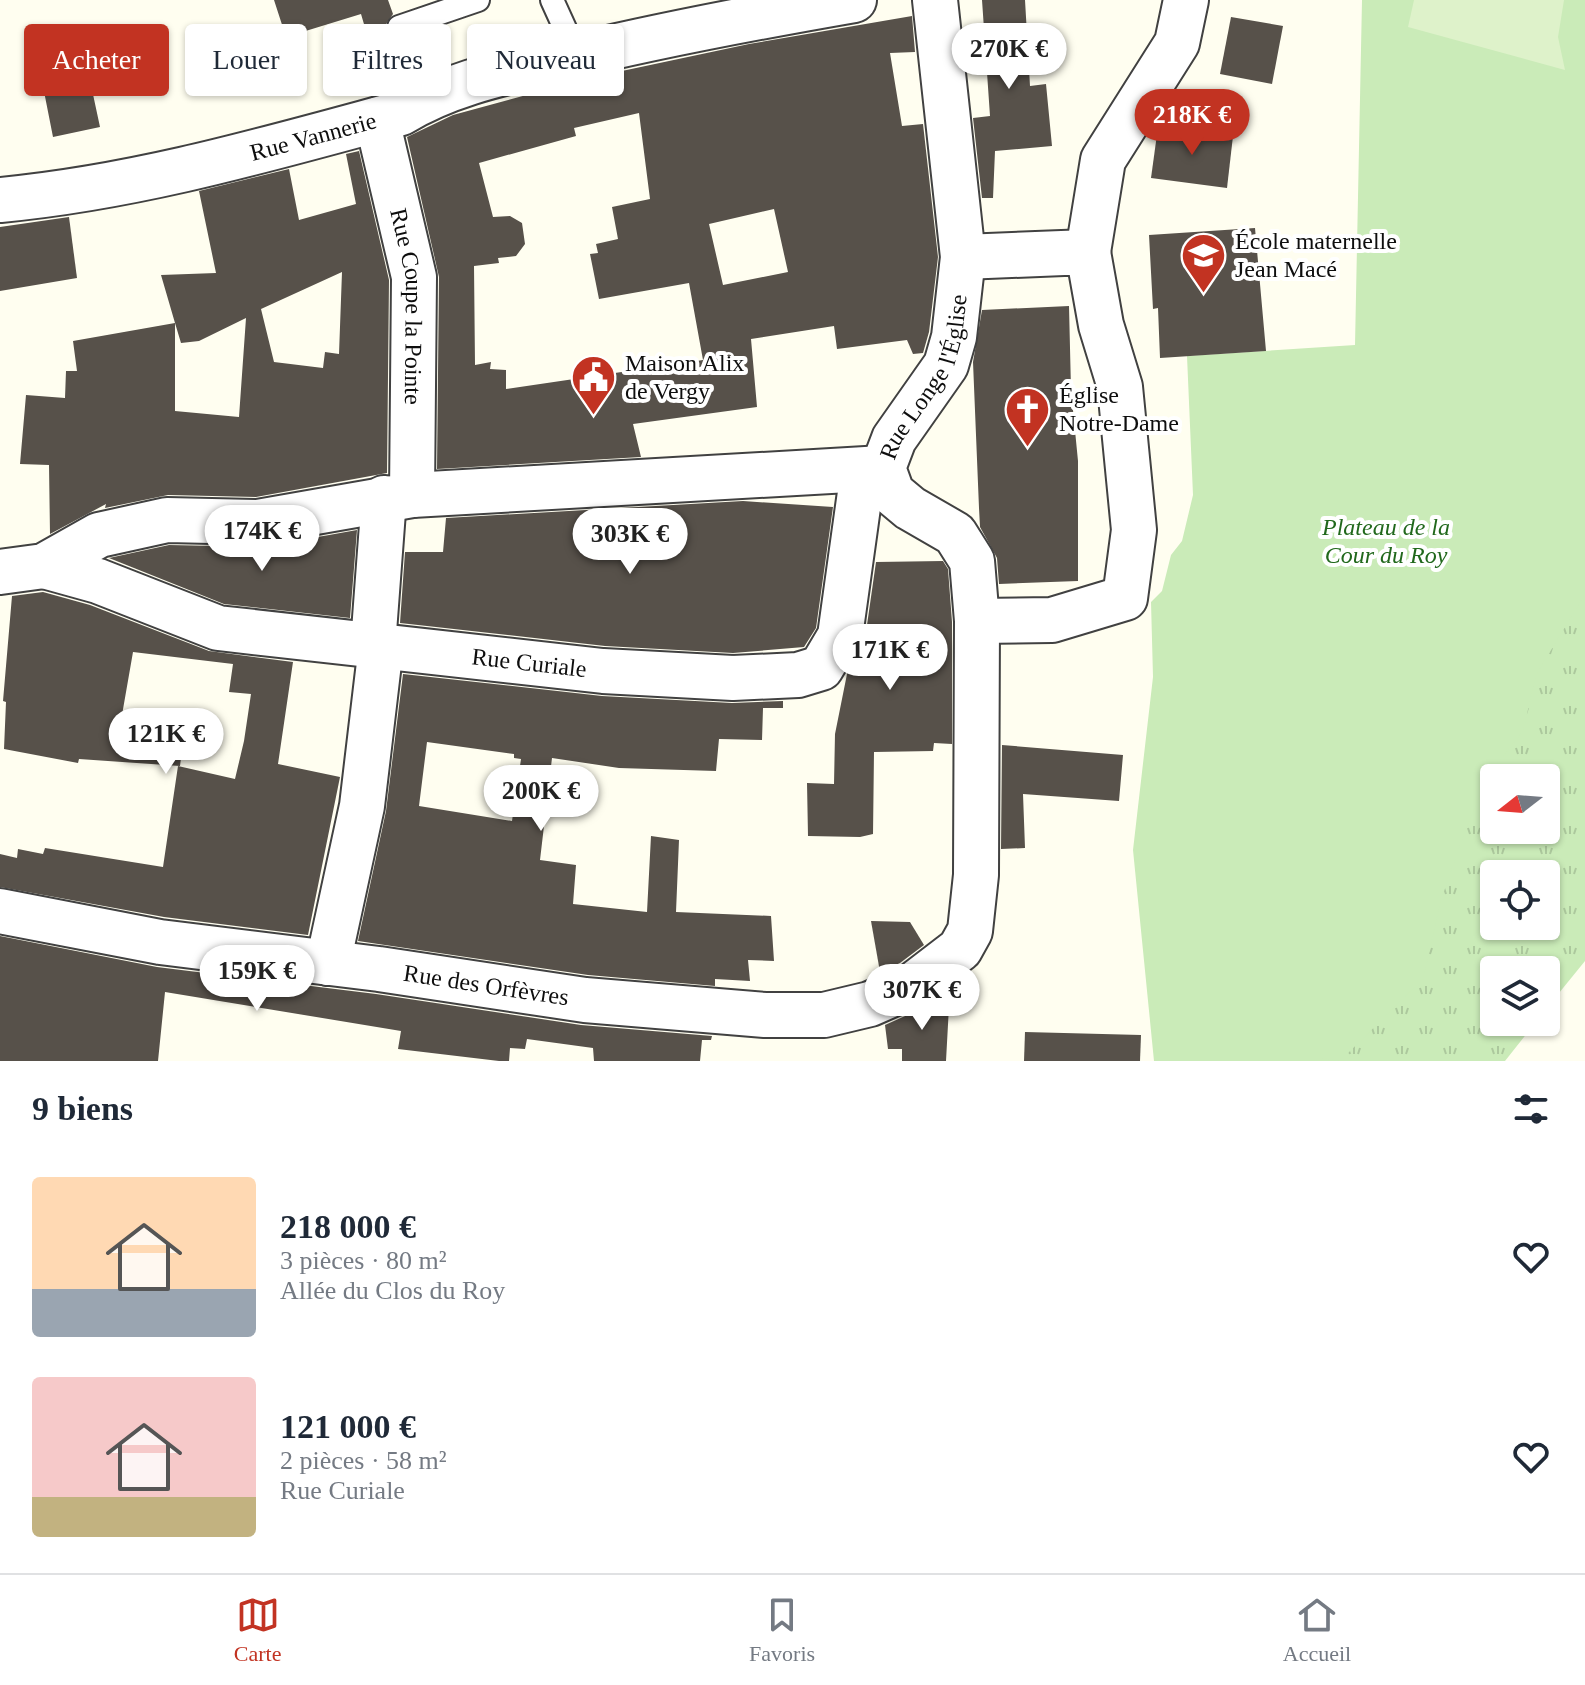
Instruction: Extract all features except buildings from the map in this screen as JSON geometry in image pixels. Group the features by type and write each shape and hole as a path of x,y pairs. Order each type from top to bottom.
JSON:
{"street":[{"name":"Rue Vannerie","path":"624,44 676,31 854,0"},
{"name":"Rue Longe l'Église","path":"935,0 963,257 954,337 946,365 873,469 892,493 910,508 955,534 972,561 977,621 976,875 970,931 960,949"},
{"path":"977,621 1052,620 1125,598 1134,530 1120,387 1101,325 1088,252 1103,160 1177,43 1186,0"},
{"name":"Rue Vannerie","path":"0,200 59,195 197,169 401,113 428,96 467,83"},
{"name":"Rue Coupe la Pointe","path":"328,963 362,806 377,645 398,496 414,277 377,120"},
{"path":"963,257 1088,252"},
{"path":"0,572 44,566 99,535 167,520 258,522 338,510 398,496 873,469"},
{"name":"Rue Curiale","path":"44,566 98,581 218,628 617,672 733,678 798,675 821,668 840,636 873,469"},
{"name":"Rue des Orfèvres","path":"0,911 160,942 585,1000 765,1015 824,1015 870,1004 913,985 960,949"}],"lane":[{"path":"408,24 478,0"},
{"path":"552,0 563,24"}],"green space":[{"name":"Plateau de la Cour du Roy","path":"1362,0 1585,0 1585,594 1536,675 1523,731 1497,764 1480,764 1480,795 1441,900 1423,979 1340,1061 1321,1058 1318,1061 1154,1061 1133,850 1153,677 1151,602 1162,591 1171,555 1182,541 1193,495 1187,356 1355,345"},
{"path":"1414,0 1564,0 1558,37 1565,70 1408,27"},
{"path":"1585,547 1585,961 1560,992 1560,956 1480,956 1480,1036 1525,1036 1505,1061 1246,1061 1437,864 1480,772 1480,844 1560,844 1560,764 1484,764"}],"place":[{"name":"École maternelle Jean Macé","path":"1204,294"},
{"name":"Maison Alix de Vergy","path":"594,416"},
{"name":"Église Notre-Dame","path":"1028,448"}]}
